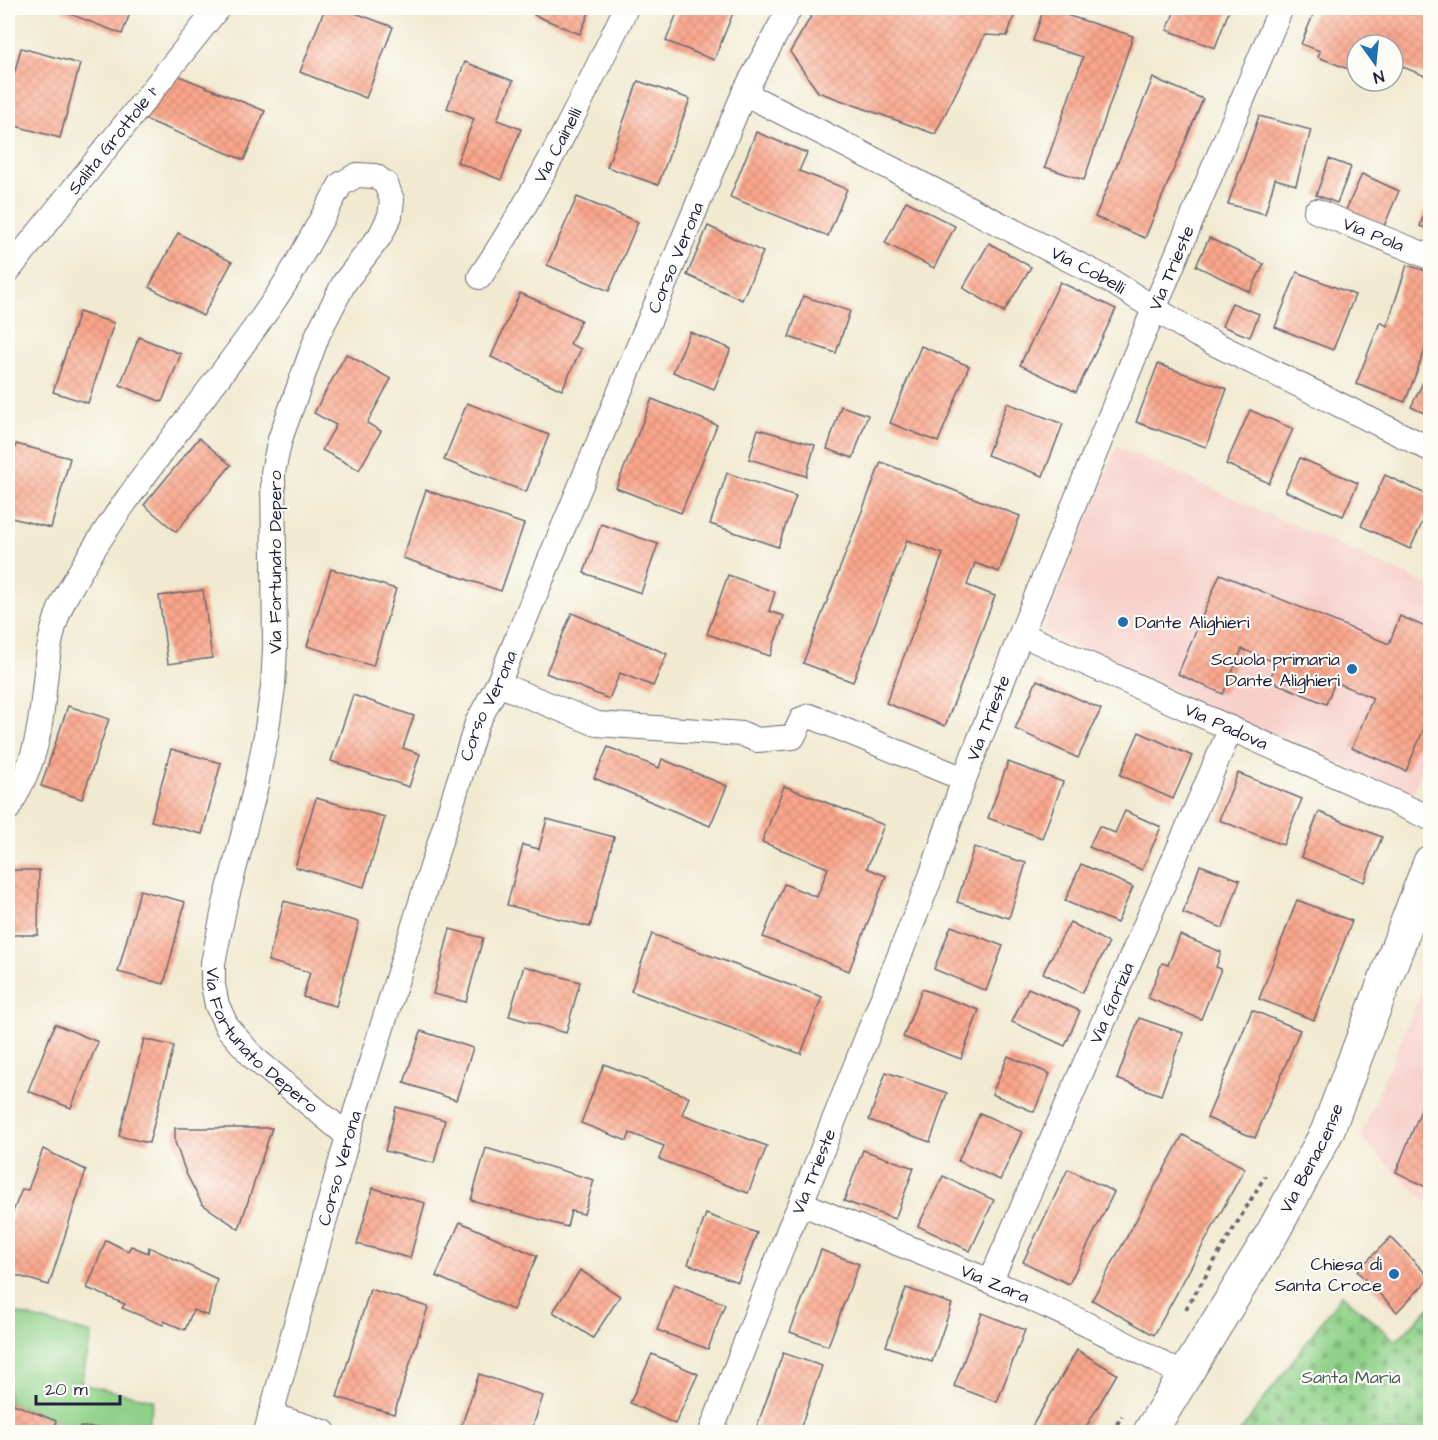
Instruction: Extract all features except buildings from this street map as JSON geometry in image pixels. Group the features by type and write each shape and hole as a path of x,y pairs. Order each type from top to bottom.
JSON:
{"main road":[{"name":"Via Benacense","path":"1150,1432 1273,1232 1327,1132 1431,862"}],"street":[{"name":"Salita Grottole 1°","path":"8,271 218,8"},
{"name":"Via Cainelli","path":"480,277 536,185 578,108 626,8"},
{"name":"Corso Verona","path":"268,1424 348,1136 477,723 498,684 744,93 790,8"},
{"name":"Via Trieste","path":"711,1432 790,1227 931,876 964,779 1021,634 1154,309 1281,8"},
{"name":"Via Cobelli","path":"744,93 1109,280 1197,335 1431,449"},
{"name":"Via Fortunato Depero","path":"8,809 23,783 35,750 48,646 55,621 89,556 275,300 341,184 357,175 375,176 386,184 392,200 390,216 380,236 344,283 318,334 280,439 273,472 275,648 273,687 255,790 225,904 213,963 213,985 217,1005 227,1027 254,1058 348,1136"},
{"name":"Via Pola","path":"1316,211 1431,257"},
{"name":"Via Padova","path":"1021,634 1423,814"},
{"path":"498,684 597,724 743,734 757,740 793,737 802,719 810,716 964,779"},
{"name":"Via Gorizia","path":"991,1280 1231,728"},
{"name":"Via Zara","path":"801,1203 991,1280 1100,1329 1184,1376"},
{"path":"268,1424 324,1432"}],"path":[{"path":"1423,814 1431,774"},
{"path":"1186,1310 1270,1169"},
{"path":"1112,1432 1123,1414"}],"shaded area":[{"name":"Dante Alighieri","path":"1117,446 1430,586 1430,629 1400,616 1389,644 1220,574 1178,674 1223,693 1242,649 1277,663 1270,680 1325,704 1335,682 1373,698 1352,748 1406,771 1430,714 1430,751 1412,796 1042,632"},
{"path":"1427,978 1430,980 1430,1206 1360,1137"}],"green space":[{"name":"Santa Maria","path":"1342,1294 1396,1341 1430,1307 1430,1432 1240,1432"},
{"path":"8,1311 92,1334 81,1384 154,1400 146,1432 80,1427 56,1421 10,1402 8,1411"}],"place":[{"name":"Dante Alighieri","path":"1123,622"},
{"name":"Scuola primaria Dante Alighieri","path":"1352,669"},
{"name":"Chiesa di Santa Croce","path":"1394,1274"}]}
